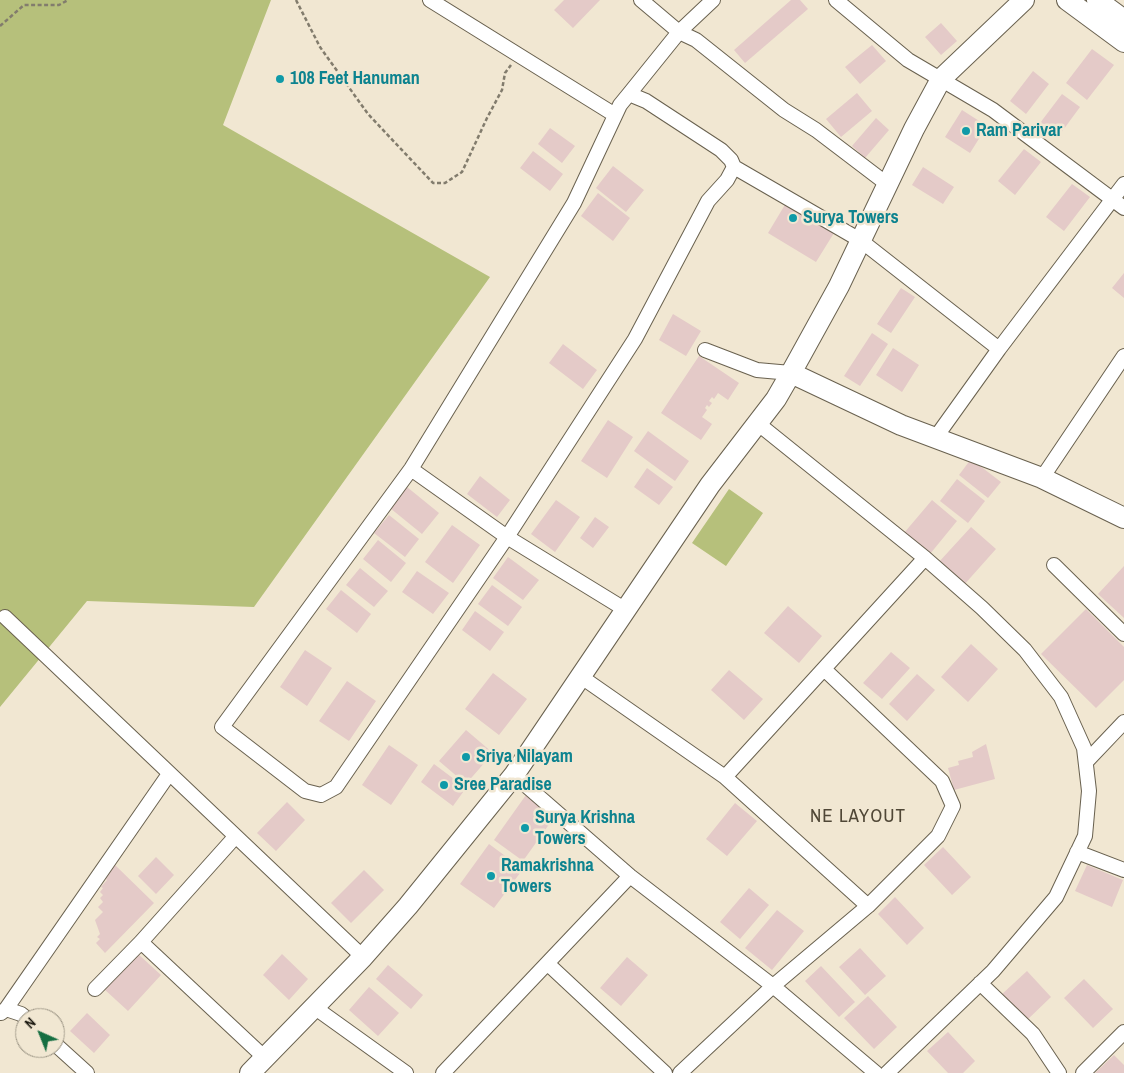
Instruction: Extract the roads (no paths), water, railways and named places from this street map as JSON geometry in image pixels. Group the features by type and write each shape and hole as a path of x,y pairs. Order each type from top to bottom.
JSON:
{"main road":[{"path":"250,1073 363,957 408,906 514,775 710,485 756,422 776,399 839,286 887,184 941,79 1024,0"},
{"path":"1067,0 1124,42"},
{"path":"1097,0 1124,20"},
{"path":"791,373 812,381 901,425 1042,478 1124,518"}],"street":[{"path":"430,0 520,54 616,116"},
{"path":"641,0 679,32 696,40 784,110 816,130 887,184"},
{"path":"713,0 679,32 620,105 574,203 411,469 222,727 305,791 321,795 336,787 507,537 635,340 708,201 727,180 734,167"},
{"path":"836,0 908,60 993,110 1119,204"},
{"path":"629,94 646,101 721,150 731,160 734,167 860,240 999,349"},
{"path":"936,437 999,349 1119,204 1124,184"},
{"path":"704,350 757,370 791,373"},
{"path":"1042,478 1124,356"},
{"path":"756,422 925,558 982,608 1025,650 1061,697 1084,748 1088,790 1085,836 1056,897 993,971 887,1073"},
{"path":"411,469 507,537 626,610"},
{"path":"725,777 925,558"},
{"path":"1054,565 1124,634"},
{"path":"5,617 234,837 363,957"},
{"path":"680,1073 773,986 868,906 938,836 953,806 942,781 824,669"},
{"path":"580,676 725,777 868,906"},
{"path":"1086,762 1124,722"},
{"path":"3,1011 169,774"},
{"path":"514,775 630,876 773,986 876,1073"},
{"path":"95,989 141,942 234,837"},
{"path":"1077,852 1124,870"},
{"path":"442,1073 630,876"},
{"path":"141,942 265,1058"},
{"path":"548,964 665,1073"},
{"path":"980,983 1033,1034 1059,1073"},
{"path":"314,1007 406,1073"},
{"path":"1083,1073 1124,1032"},
{"path":"65,1053 87,1073"}],"place":[{"name":"108 Feet Hanuman","path":"280,79"},
{"name":"Ram Parivar","path":"966,131"},
{"name":"Surya Towers","path":"793,218"},
{"name":"Sriya Nilayam","path":"466,757"},
{"name":"Sree Paradise","path":"444,785"},
{"name":"Surya Krishna Towers","path":"525,828"},
{"name":"Ramakrishna Towers","path":"491,876"}],"district":[{"name":"NE LAYOUT","path":"858,817"}]}
